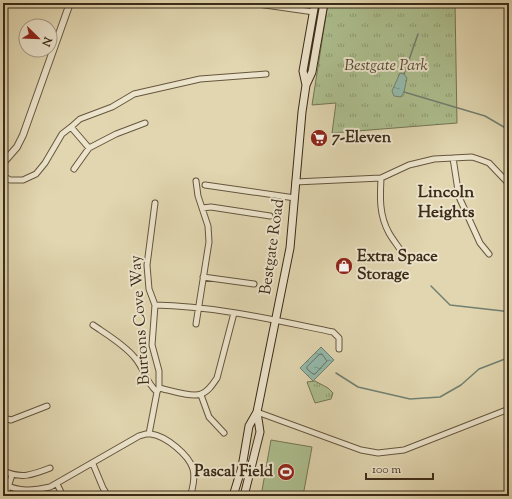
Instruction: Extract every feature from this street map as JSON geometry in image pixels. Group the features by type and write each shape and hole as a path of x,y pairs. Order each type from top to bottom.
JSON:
{"main road":[{"name":"Bestgate Road","path":"306,85 303,71 315,3"},
{"name":"Bestgate Road","path":"233,496 242,467 249,426 257,412 286,276 295,198 295,182 302,112 306,85 312,72 324,3"},
{"name":"Bestgate Road","path":"244,496 260,432 257,412"}],"street":[{"path":"3,163 17,146 23,135 70,3"},
{"path":"251,3 314,12"},
{"path":"3,176 10,180 23,180 36,174 45,163 62,134 80,119 112,107 134,94 200,79 266,74"},
{"path":"74,169 89,148 116,134 145,123"},
{"path":"71,127 89,148"},
{"path":"454,158 459,197 480,243 489,254"},
{"path":"295,182 381,178 409,165 434,159 472,158 489,163 509,184"},
{"path":"381,178 380,198 382,218 389,234 400,248 406,259"},
{"path":"196,181 208,226 208,242 196,324"},
{"path":"205,185 295,198"},
{"name":"Burtons Cove Way","path":"149,434 158,390 159,370 152,345 155,305 149,289 147,265 155,203"},
{"path":"202,208 211,207 270,216"},
{"path":"203,277 254,284"},
{"path":"155,305 178,305 234,313 277,320 333,332 338,338 339,349"},
{"path":"93,325 116,341 135,357 142,368 149,385 158,390 192,395 201,394 211,388 217,378 234,313"},
{"path":"201,394 210,417 224,433"},
{"path":"3,418 11,420 47,406"},
{"path":"257,412 361,450 378,453 404,450 509,408"},
{"path":"6,485 12,488 34,491 50,487 93,464 139,436 149,434 156,435 169,442 183,453 193,468 193,483 190,496"},
{"path":"93,464 108,496"},
{"path":"3,471 12,475 24,476 33,475 50,468"},
{"path":"5,496 6,485 12,475"},
{"path":"57,484 63,496"}],"green space":[{"name":"Bestgate Park","path":"328,3 455,3 457,123 332,133 336,103 312,105"},
{"path":"315,381 328,388 333,393 331,399 315,403 307,382"},
{"name":"Pascal Field","path":"271,440 312,447 303,496 261,496"}],"water":[{"path":"400,73 404,74 407,78 404,92 401,97 394,96 392,91"},
{"path":"321,347 334,360 313,381 300,368"}],"waterway":[{"path":"404,74 418,34"},
{"path":"404,92 485,116 509,130"},
{"path":"431,286 450,305 509,313"},
{"path":"336,373 358,387 410,399 440,397 461,385 479,369 505,359 509,360"}],"place":[{"name":"7-Eleven","path":"319,138"},
{"name":"Extra Space Storage","path":"344,266"},
{"name":"Pascal Field","path":"286,472"}],"district":[{"name":"Lincoln Heights","path":"446,203"}]}
